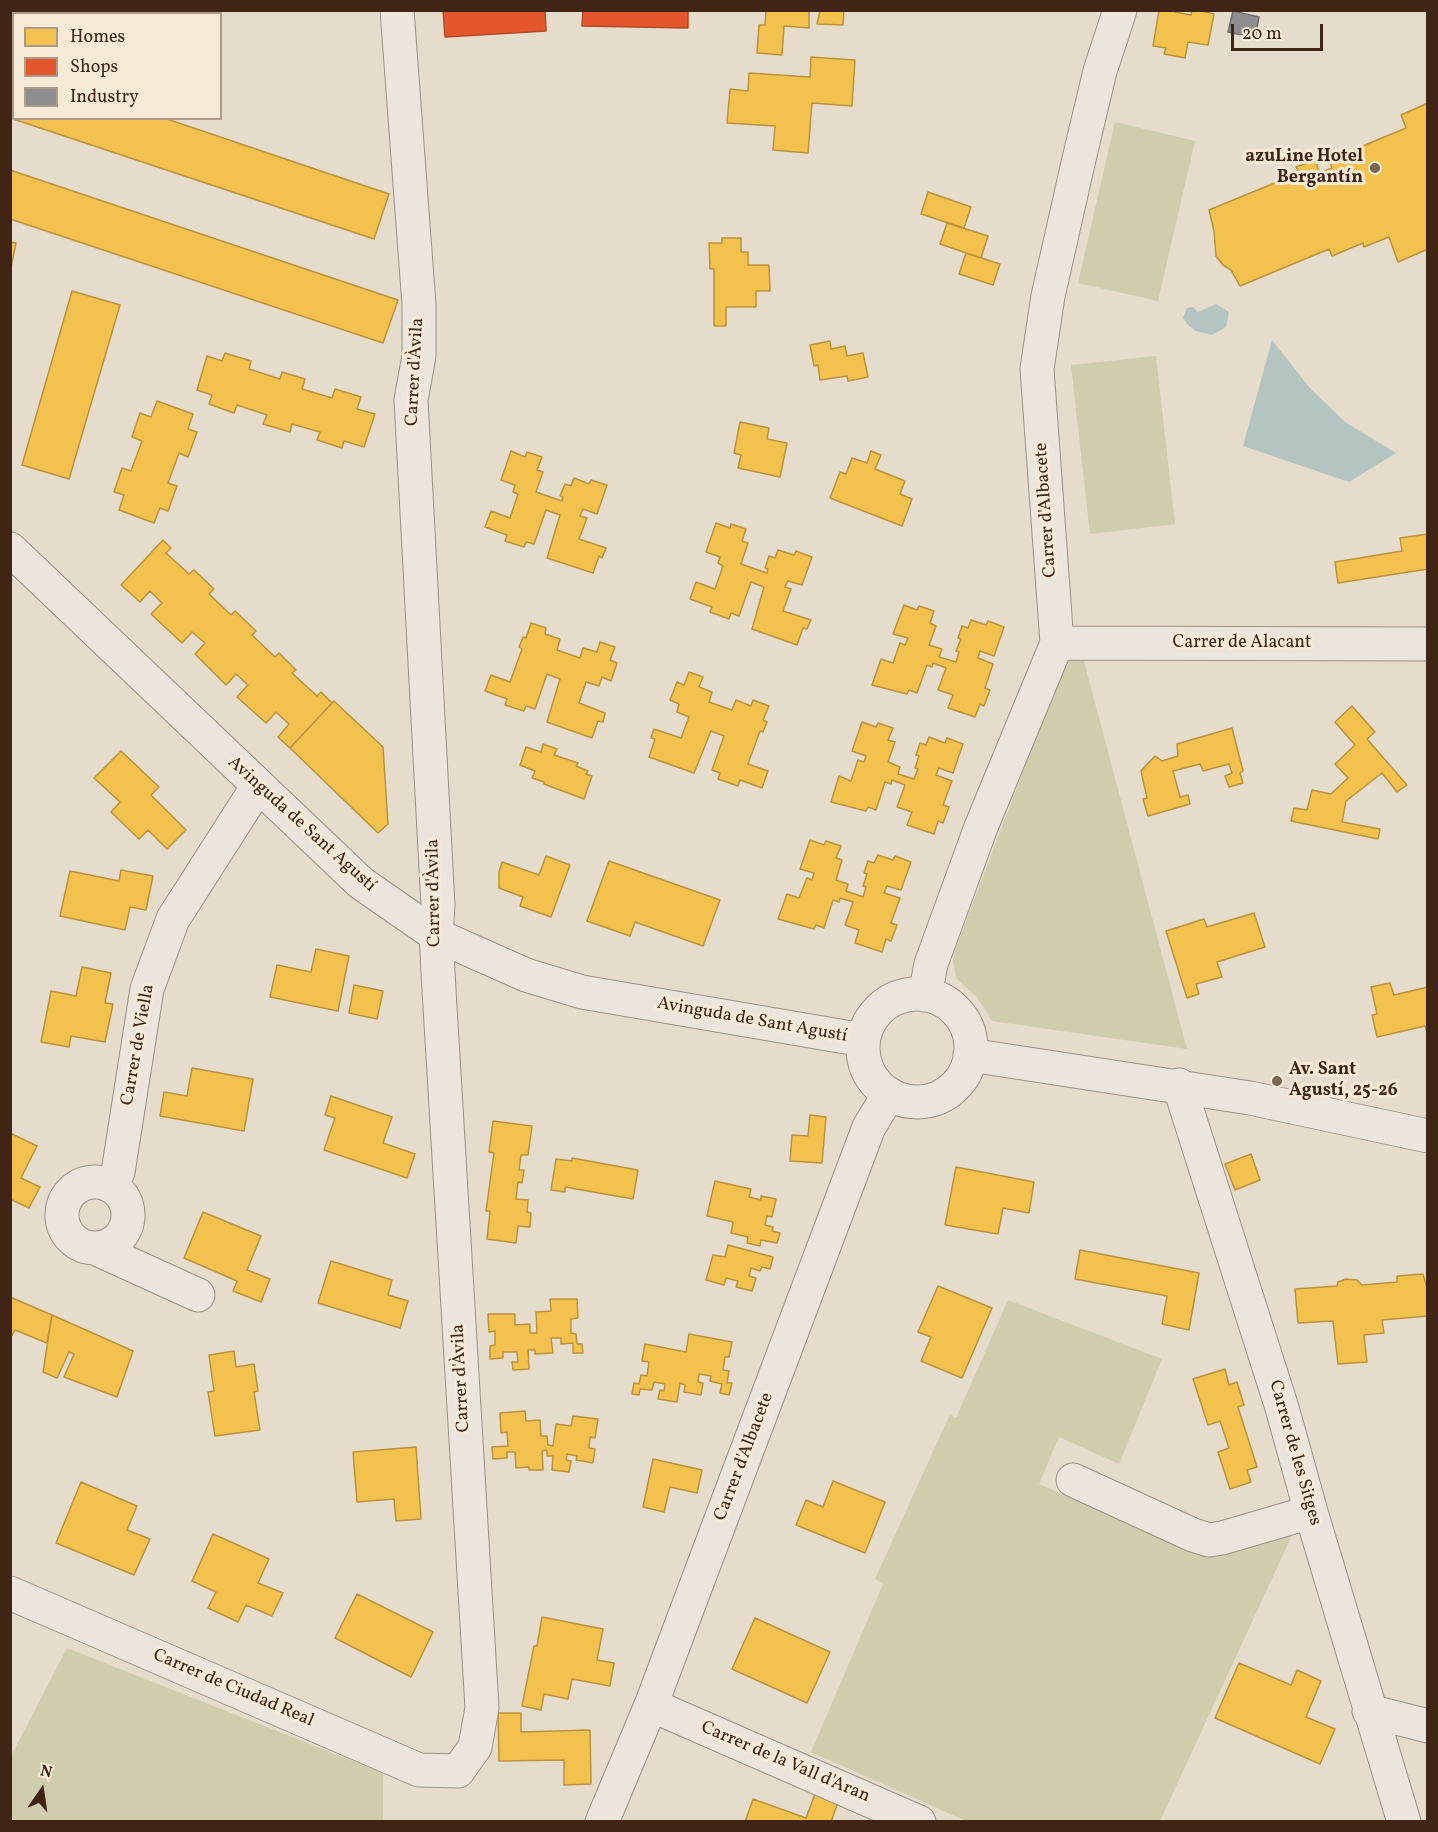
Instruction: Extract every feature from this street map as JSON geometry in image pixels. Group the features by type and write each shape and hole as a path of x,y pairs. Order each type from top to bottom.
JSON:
{"street":[{"name":"Carrer d'Àvila","path":"397,10 420,305 419,356 411,400 438,906 436,934 482,1707 475,1747 458,1771"},
{"name":"Carrer d'Albacete","path":"925,995 931,964 981,827 1057,643 1037,369 1048,296 1081,148 1100,71 1120,10"},
{"name":"Avinguda de Sant Agustí","path":"10,549 361,883 436,934 526,975 582,992 863,1040"},
{"name":"Carrer de Alacant","path":"1057,643 1428,644"},
{"name":"Carrer de Viella","path":"111,1186 118,1172 147,989 173,919 258,786"},
{"path":"911,994 925,995 944,1002 960,1016 969,1034 970,1055 957,1084 940,1097 920,1102 909,1101 880,1088 864,1061 863,1040 871,1020 884,1005 911,994"},
{"path":"970,1055 1179,1085 1428,1136"},
{"name":"Carrer de les Sitges","path":"1179,1085 1282,1408 1404,1821"},
{"name":"Carrer d'Albacete","path":"602,1821 651,1705 869,1127 889,1094"},
{"path":"97,1249 109,1246 118,1240 128,1222 128,1211 126,1201 111,1186 100,1182 89,1182 78,1186 64,1203 61,1214 68,1235 76,1243 97,1249 198,1295"},
{"path":"1073,1480 1193,1535 1209,1540 1311,1512"},
{"name":"Carrer de Ciudad Real","path":"10,1593 419,1770 458,1771"},
{"name":"Carrer de la Vall d'Aran","path":"651,1705 919,1821"},
{"path":"1370,1711 1428,1726"}],"shaded area":[{"path":"1115,122 1195,141 1158,301 1078,283"},
{"path":"1216,304 1229,312 1226,327 1212,335 1196,331 1183,318 1187,308 1193,307 1198,312"},
{"path":"1272,340 1309,387 1345,422 1396,453 1349,482 1243,446"},
{"path":"1156,356 1175,524 1090,534 1071,365"},
{"path":"1082,654 1187,1049 992,1021 977,997 956,978 953,961 955,950 1066,659"},
{"path":"1008,1300 1162,1359 1119,1464 1059,1437 1039,1484 1187,1549 1293,1533 1160,1821 966,1821 811,1752 883,1584 875,1579 950,1414 956,1418"},
{"path":"67,1648 383,1773 383,1821 11,1821 11,1756"}],"building: Homes":[{"path":"10,10 47,10 47,12 12,12 12,28 10,28"},
{"path":"766,10 809,10 809,28 784,26 782,55 757,53 759,25 765,25"},
{"path":"816,10 844,10 843,25 817,24 820,11"},
{"path":"1159,10 1175,10 1175,12 1191,15 1192,10 1198,10 1214,14 1208,45 1188,42 1185,58 1164,54 1166,48 1153,46"},
{"path":"811,57 855,60 852,106 812,103 808,153 773,150 775,126 727,123 730,89 748,91 749,73 810,77"},
{"path":"10,67 12,68 12,119 10,118"},
{"path":"1428,103 1428,249 1398,262 1389,237 1364,247 1363,243 1332,256 1329,249 1240,286 1231,270 1223,265 1216,256 1209,210 1299,173 1296,167 1315,160 1320,173 1332,168 1329,160 1406,128 1401,115"},
{"path":"16,120 170,120 389,194 374,239"},
{"path":"10,170 398,300 383,343 10,219"},
{"path":"928,192 971,207 964,228 921,214"},
{"path":"947,223 988,236 981,258 940,244"},
{"path":"722,238 741,238 741,252 748,252 748,265 769,265 770,291 756,291 756,307 726,307 726,326 714,326 714,269 710,269 709,243 722,243"},
{"path":"10,242 16,243 10,272"},
{"path":"966,253 1000,264 993,285 959,274"},
{"path":"72,291 120,305 69,479 22,465"},
{"path":"830,341 831,349 845,346 847,356 863,353 868,377 848,381 847,376 820,380 818,365 814,366 810,345"},
{"path":"225,353 251,361 249,369 280,379 282,372 305,379 302,389 332,398 335,389 361,397 357,409 375,414 364,447 344,441 342,448 317,440 320,432 292,424 290,432 263,424 267,415 237,405 234,413 209,404 212,395 197,390 207,356 222,361"},
{"path":"157,401 193,414 188,429 197,432 188,457 179,453 168,483 177,486 168,511 160,508 154,523 119,510 124,495 114,492 122,468 131,471 142,441 132,437 140,413 151,417"},
{"path":"740,422 769,428 767,439 787,443 780,477 738,468 741,455 734,453"},
{"path":"511,451 525,457 527,452 542,457 537,470 543,472 536,492 562,501 563,497 560,496 565,484 571,486 574,478 589,484 591,480 607,485 597,514 583,509 580,516 587,518 579,539 606,548 602,558 599,556 593,573 547,558 560,515 546,510 534,544 526,542 524,547 505,541 507,535 485,527 491,511 510,518 518,494 513,492 515,485 501,480"},
{"path":"871,451 881,455 875,469 905,481 900,494 912,499 902,526 830,498 840,472 846,474 852,458 867,463"},
{"path":"716,523 730,528 731,524 746,529 742,541 748,543 741,564 767,573 768,569 765,568 769,556 775,558 778,550 794,555 796,551 812,557 802,585 788,581 785,587 791,589 783,611 811,620 807,629 803,628 797,645 752,629 764,587 751,582 739,616 731,613 729,619 710,612 712,607 690,599 696,582 715,589 723,566 718,563 720,557 706,552"},
{"path":"1428,534 1428,569 1338,583 1335,562 1402,551 1400,538"},
{"path":"163,540 171,548 166,553 189,574 194,570 214,589 209,594 231,615 235,611 256,631 252,635 275,657 279,653 296,670 292,673 317,696 321,692 332,703 290,748 278,737 289,724 276,712 266,723 237,697 248,685 236,674 226,685 195,654 205,643 192,632 182,643 151,614 162,603 150,591 140,602 121,585"},
{"path":"904,605 917,610 919,606 934,611 930,623 936,626 929,645 942,649 939,657 956,662 959,652 956,651 961,639 958,638 962,626 968,628 971,620 986,625 988,621 1004,627 994,656 980,651 978,658 993,664 985,688 990,690 984,706 980,704 975,717 948,708 953,695 938,690 946,668 933,663 932,667 927,665 917,693 909,690 907,694 872,685 881,659 893,663 900,643 905,645 908,638 893,634"},
{"path":"531,623 546,628 545,634 560,639 557,650 580,658 583,648 597,652 600,642 615,647 610,660 617,663 611,681 602,677 599,686 586,682 579,703 605,713 603,722 598,721 592,738 547,722 560,679 547,674 535,709 526,706 524,711 505,705 507,699 485,691 491,675 510,682 522,649 519,647 523,637 526,638"},
{"path":"689,672 703,677 699,687 712,692 709,702 732,710 736,700 751,706 753,700 769,706 763,720 767,722 763,732 760,731 748,764 768,771 762,788 740,780 738,786 718,779 720,773 712,770 724,736 711,731 694,773 649,757 655,739 651,738 654,729 681,738 689,717 677,712 679,704 670,700 677,682 684,685"},
{"path":"334,701 383,747 388,824 378,833 290,748"},
{"path":"1352,706 1375,732 1367,739 1407,785 1397,792 1382,773 1346,801 1342,822 1380,829 1378,839 1291,821 1294,808 1307,810 1312,790 1331,794 1348,778 1335,764 1355,745 1335,722"},
{"path":"862,722 876,727 878,723 893,728 888,740 895,742 888,762 900,767 898,774 914,779 918,769 915,768 919,756 916,755 920,743 926,745 929,737 945,743 947,738 963,744 953,773 939,768 936,775 952,781 943,805 949,807 943,823 938,821 934,834 907,825 912,812 897,807 905,785 892,780 891,784 885,782 876,810 868,807 866,811 831,802 839,776 851,781 858,760 864,762 866,756 852,751"},
{"path":"1232,728 1243,771 1240,773 1243,783 1229,787 1225,776 1232,773 1229,764 1203,771 1200,764 1173,771 1180,797 1188,795 1190,804 1148,816 1143,799 1147,798 1141,771 1155,756 1162,761 1178,756 1177,744"},
{"path":"543,744 557,749 554,755 578,763 576,766 588,771 586,774 592,776 584,799 532,778 535,771 520,765 526,747 541,752"},
{"path":"121,751 159,787 151,795 186,830 167,849 148,830 139,839 111,812 120,802 94,778"},
{"path":"810,840 824,845 826,841 841,846 836,858 842,860 836,880 848,884 846,891 863,897 866,887 863,886 867,874 864,873 868,861 874,863 878,855 893,860 895,856 911,862 901,890 887,886 884,893 900,898 891,923 897,925 891,941 886,939 882,952 855,943 859,930 845,925 853,902 840,898 839,902 833,900 824,928 816,925 814,929 778,919 787,894 799,898 807,878 812,880 814,873 800,869"},
{"path":"546,856 570,865 551,917 520,906 523,897 499,888 499,872 502,862 539,875"},
{"path":"609,861 720,900 703,946 635,922 630,936 587,921"},
{"path":"121,870 153,876 146,910 130,907 125,930 60,916 70,871 119,881"},
{"path":"1254,913 1265,947 1217,962 1222,977 1196,984 1199,994 1187,998 1166,931 1204,919 1207,927"},
{"path":"316,949 349,956 338,1011 270,997 277,965 311,972"},
{"path":"82,967 111,973 105,1003 113,1004 105,1042 71,1036 69,1047 41,1042 51,991 76,996"},
{"path":"1390,983 1394,995 1428,987 1428,1036 1425,1026 1377,1037 1372,1015 1377,1014 1371,987"},
{"path":"354,985 383,991 377,1019 349,1013"},
{"path":"192,1068 253,1079 244,1131 160,1116 164,1092 187,1096"},
{"path":"331,1096 392,1117 383,1143 415,1154 407,1178 324,1150 335,1118 325,1115"},
{"path":"810,1115 826,1117 822,1163 790,1161 792,1135 808,1136"},
{"path":"493,1121 532,1126 528,1155 521,1155 519,1170 524,1170 522,1183 518,1182 516,1199 528,1200 527,1212 531,1213 530,1227 518,1226 516,1243 487,1239 490,1211 486,1211 494,1153 489,1152"},
{"path":"10,1133 37,1146 21,1178 40,1187 29,1208 10,1199"},
{"path":"1251,1154 1260,1180 1235,1190 1225,1164"},
{"path":"572,1158 638,1170 633,1199 565,1187 565,1192 551,1190 556,1159 572,1161"},
{"path":"956,1167 1034,1182 1029,1213 1003,1208 998,1234 945,1225"},
{"path":"715,1181 751,1189 749,1197 761,1200 761,1196 776,1199 772,1217 767,1216 765,1225 773,1227 772,1231 780,1233 777,1243 761,1240 760,1246 747,1243 748,1237 731,1233 733,1222 707,1216"},
{"path":"203,1212 261,1236 247,1270 270,1279 261,1302 233,1291 237,1281 184,1258"},
{"path":"728,1245 773,1257 770,1269 762,1267 760,1271 751,1268 749,1276 756,1278 752,1291 736,1287 738,1281 726,1278 724,1285 706,1280 713,1255 725,1257"},
{"path":"1080,1250 1199,1273 1189,1330 1162,1324 1167,1296 1075,1279"},
{"path":"331,1261 392,1280 388,1295 408,1301 400,1328 318,1303"},
{"path":"1423,1274 1428,1291 1428,1316 1382,1320 1384,1333 1364,1335 1367,1362 1338,1364 1333,1321 1298,1323 1295,1289 1337,1286 1338,1282 1346,1279 1357,1280 1362,1285 1397,1282 1397,1276"},
{"path":"938,1286 992,1308 962,1378 921,1361 931,1337 918,1332"},
{"path":"10,1297 52,1315 47,1343 15,1330 10,1339"},
{"path":"550,1299 577,1299 578,1318 571,1319 571,1333 576,1334 577,1344 582,1344 583,1353 573,1353 573,1343 561,1344 561,1338 551,1338 553,1353 535,1354 535,1350 528,1350 529,1369 513,1370 512,1362 518,1362 517,1352 503,1352 503,1358 490,1359 490,1346 495,1345 495,1331 489,1332 488,1314 515,1314 515,1325 530,1324 530,1333 537,1333 536,1312 551,1311"},
{"path":"52,1315 133,1351 117,1397 64,1377 74,1354 69,1352 57,1378 43,1372"},
{"path":"689,1334 732,1342 729,1357 725,1357 723,1370 729,1371 727,1383 732,1383 729,1395 720,1393 722,1384 710,1381 711,1376 699,1374 698,1382 703,1383 701,1395 684,1392 685,1385 680,1383 677,1402 658,1399 660,1390 664,1391 665,1384 654,1382 652,1390 640,1389 639,1395 632,1394 634,1383 639,1384 641,1375 647,1376 649,1362 642,1361 645,1344 686,1352"},
{"path":"234,1351 236,1367 254,1364 258,1391 254,1392 260,1430 215,1436 208,1392 214,1391 209,1355"},
{"path":"1225,1369 1229,1385 1237,1382 1244,1405 1238,1407 1257,1467 1247,1470 1251,1482 1230,1489 1218,1452 1229,1448 1220,1421 1208,1425 1193,1379"},
{"path":"525,1411 526,1421 540,1420 541,1436 547,1436 548,1445 553,1446 556,1424 571,1426 573,1416 598,1419 595,1438 590,1437 589,1448 595,1449 593,1463 576,1460 577,1456 567,1454 566,1460 571,1461 569,1472 552,1470 553,1456 547,1456 547,1450 542,1451 543,1470 529,1470 529,1467 516,1468 515,1452 507,1452 507,1458 493,1459 492,1447 508,1446 507,1432 501,1433 500,1413"},
{"path":"416,1447 421,1519 396,1521 394,1499 357,1502 353,1452"},
{"path":"653,1459 702,1470 697,1493 670,1487 664,1512 643,1507"},
{"path":"833,1481 885,1502 865,1553 796,1525 806,1500 823,1507"},
{"path":"81,1482 137,1506 127,1530 150,1539 134,1575 56,1543"},
{"path":"213,1534 269,1559 258,1583 283,1593 272,1616 246,1605 238,1622 208,1608 216,1592 192,1581"},
{"path":"357,1594 433,1632 411,1677 335,1638"},
{"path":"542,1617 603,1629 597,1660 614,1663 610,1686 572,1679 568,1699 544,1694 541,1710 522,1706"},
{"path":"755,1618 830,1652 807,1703 732,1669"},
{"path":"1239,1663 1291,1685 1297,1670 1321,1681 1306,1717 1335,1729 1320,1764 1215,1718"},
{"path":"498,1713 521,1713 521,1732 590,1730 591,1784 564,1785 564,1760 499,1761"},
{"path":"815,1794 838,1802 831,1822 745,1822 753,1799 806,1818"}],"building: Shops":[{"path":"443,10 545,10 546,31 445,37"},
{"path":"583,10 688,10 688,28 582,26"}],"building: Industry":[{"path":"1233,11 1259,17 1255,38 1228,32"}],"place":[{"name":"azuLine Hotel Bergantín","path":"1375,168"},
{"name":"Av. Sant Agustí, 25-26","path":"1277,1081"}]}
